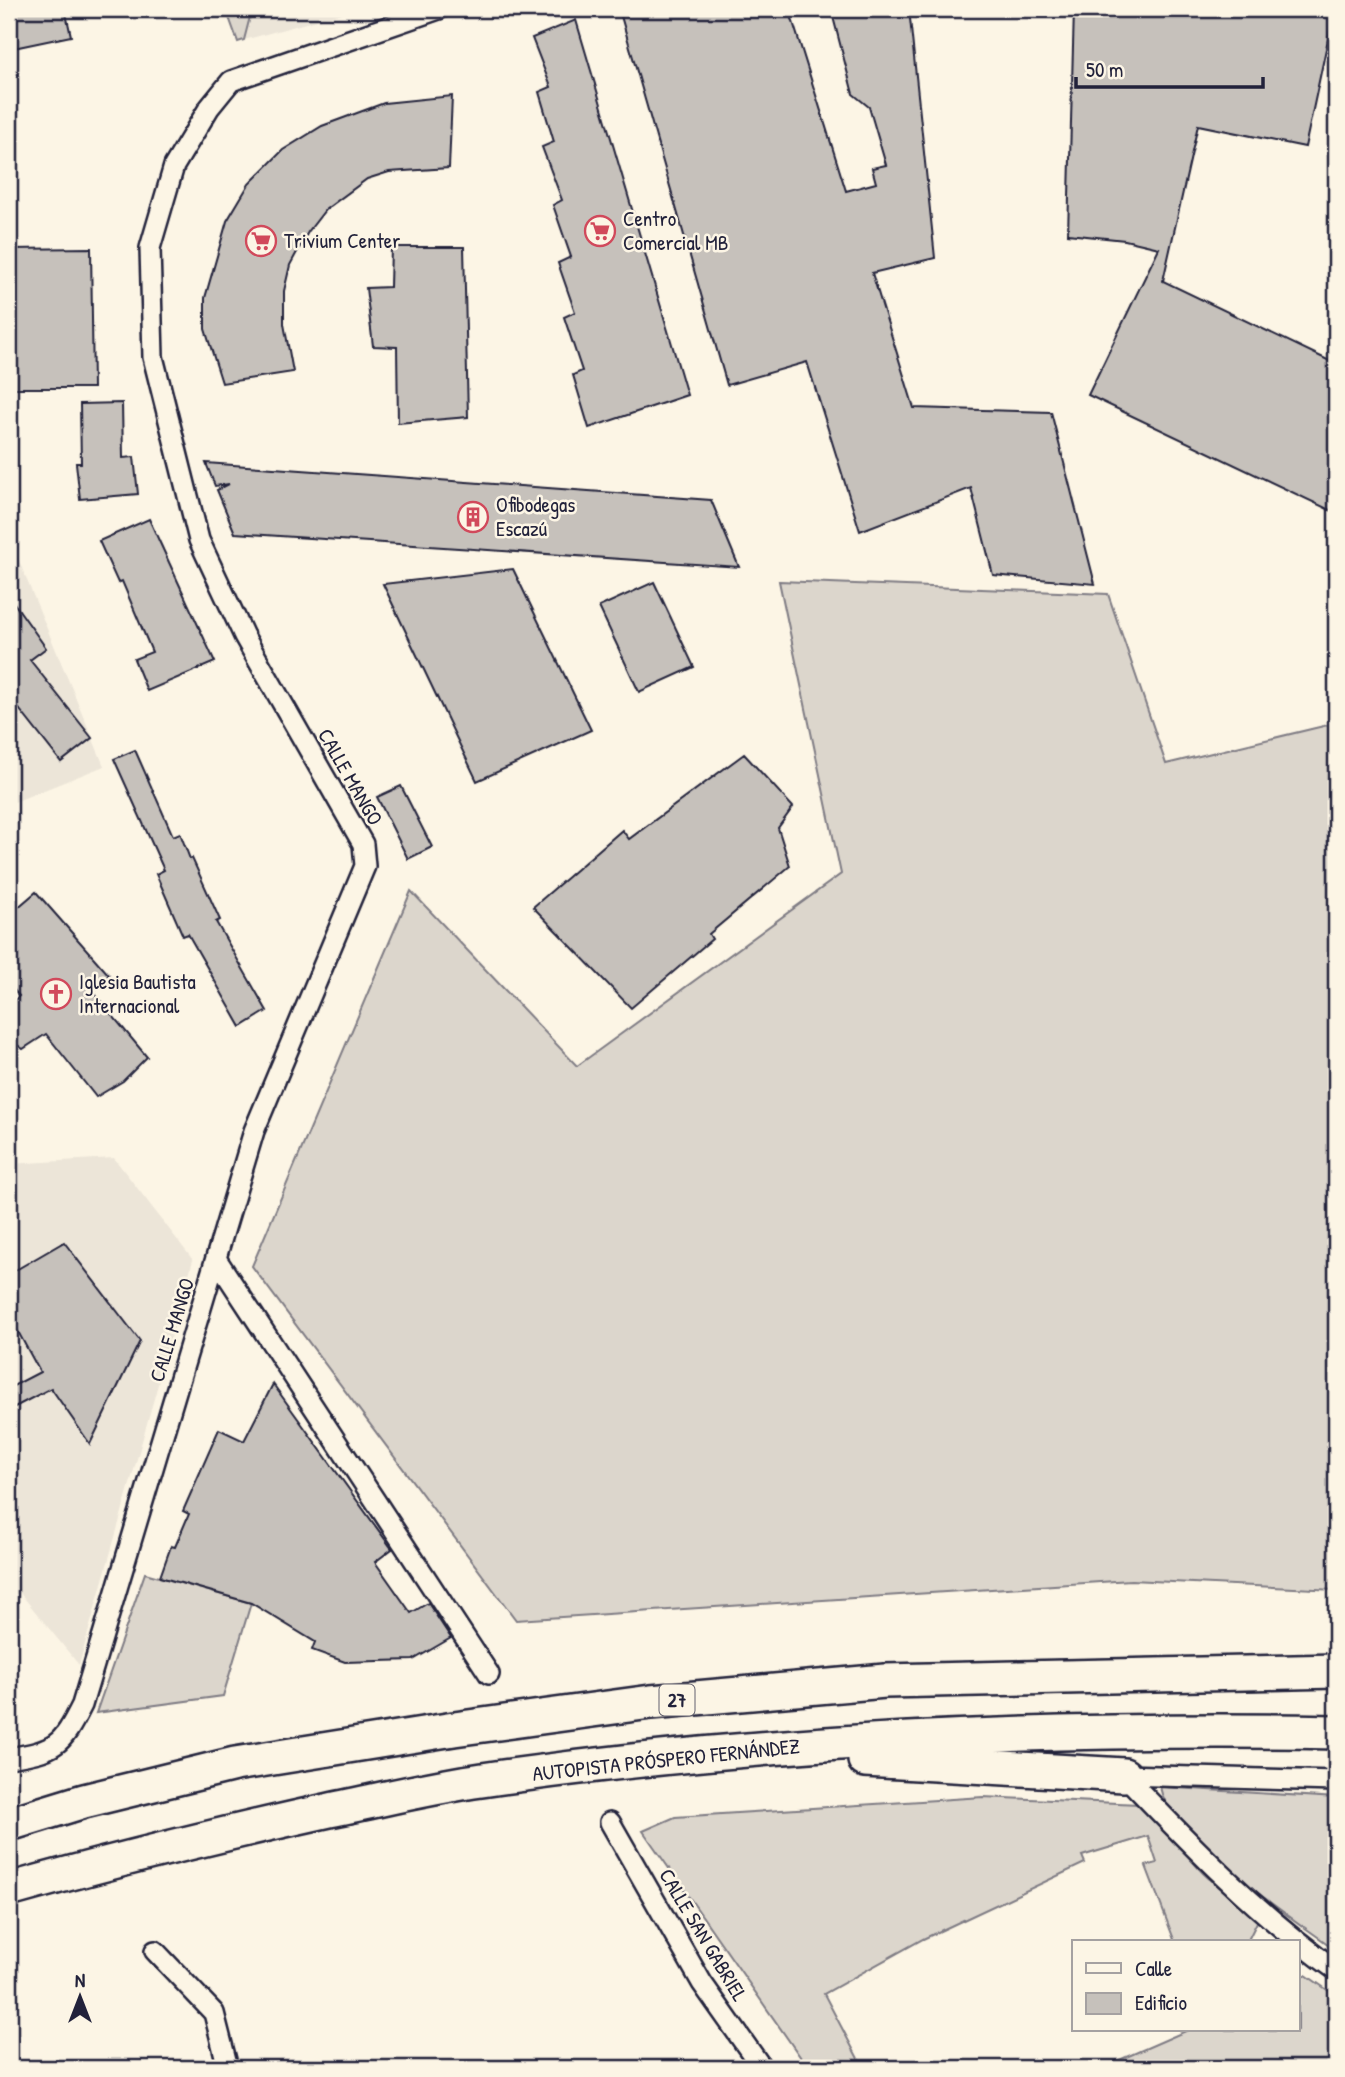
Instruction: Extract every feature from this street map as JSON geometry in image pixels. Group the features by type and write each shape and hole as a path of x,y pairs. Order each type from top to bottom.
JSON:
{"highway":[{"name":"27","path":"15,1821 235,1764 454,1729 651,1702 885,1681 1336,1671"},
{"name":"AUTOPISTA PRÓSPERO FERNÁNDEZ","path":"9,1890 201,1838 478,1780 702,1753 937,1736 1184,1729 1336,1732"},
{"path":"702,1753 1124,1775"}],"street":[{"name":"CALLE MANGO","path":"9,1758 37,1753 66,1738 82,1705 254,1131 365,866 363,844 244,636 199,540 153,357 150,248 174,166 209,108 231,81 439,9"},
{"path":"217,1260 489,1674"},
{"path":"1124,1775 1336,1781"},
{"path":"1124,1775 1209,1864 1298,1940"},
{"name":"CALLE SAN GABRIEL","path":"610,1822 702,1983 762,2068"},
{"path":"1300,1942 1336,1970"},
{"path":"155,1951 214,2013 228,2068"}],"shaded area":[{"path":"226,9 252,9 244,40 238,42"},
{"path":"252,9 357,9 244,40"},
{"path":"9,537 104,766 9,804"},
{"path":"779,581 1108,594 1166,764 1336,723 1336,1590 1131,1580 516,1620 252,1266 411,891 577,1066 841,874"},
{"path":"114,1158 193,1260 79,1665 20,1593 9,1597 9,1164"},
{"path":"145,1573 251,1603 223,1696 96,1713"},
{"path":"1160,1787 1336,1798 1336,1950 1264,1898 1209,1852 1185,1829 1168,1807"},
{"path":"983,1797 1139,1804 1155,1818 1203,1873 1259,1918 1248,1940 1174,1940 1146,1866 1157,1863 1148,1836 1082,1856 1085,1863 923,1939 824,1994 863,2068 808,2068 643,1831 675,1817"},
{"path":"1306,1975 1336,1996 1336,2068 1101,2068 1183,2032 1300,2032 1300,1976"}],"building":[{"path":"9,9 65,9 71,36 9,49"},
{"path":"619,9 789,9 846,191 876,183 872,168 886,165 869,107 853,94 831,9 909,9 935,258 872,273 914,408 1051,412 1095,584 993,575 971,488 860,531 807,362 727,385"},
{"path":"1074,9 1334,11 1305,147 1198,125 1163,281 1336,364 1336,513 1088,395 1159,248 1125,240 1068,234"},
{"name":"Centro Comercial MB","path":"576,20 687,395 589,428 573,375 582,371 564,317 575,312 558,263 571,257 553,205 562,200 542,147 554,142 539,92 551,87 532,38"},
{"name":"Trivium Center","path":"452,96 449,168 389,172 367,179 325,210 308,232 290,265 284,291 284,324 293,372 222,383 205,329 205,298 227,221 249,184 283,150 322,126 384,103"},
{"name":"Trivium Center","path":"391,247 464,247 468,417 398,423 397,347 373,346 366,288 390,287"},
{"path":"91,248 93,388 9,388 9,249"},
{"path":"122,403 123,458 134,457 138,494 80,499 76,463 81,463 80,404"},
{"name":"Ofibodegas Escazú","path":"206,463 711,500 739,567 235,533 217,490 229,484 215,486"},
{"path":"149,519 215,662 147,691 134,659 152,652 122,581 118,583 99,541"},
{"path":"513,569 591,730 477,781 383,584"},
{"path":"654,582 694,667 639,692 599,607"},
{"path":"9,596 46,648 30,660 92,738 61,762 9,696"},
{"path":"135,750 173,836 180,833 190,859 192,858 220,920 216,922 267,1011 241,1027 188,934 183,936 156,874 164,870 114,759"},
{"path":"744,754 793,807 778,828 790,866 709,934 712,939 631,1008 533,907 622,830 629,839"},
{"path":"401,786 432,847 408,859 377,797"},
{"name":"Iglesia Bautista Internacional","path":"36,892 109,975 93,992 147,1057 123,1081 96,1097 46,1034 23,1049 9,1039 9,1006 19,996 9,984 9,915"},
{"path":"64,1242 140,1341 90,1444 51,1388 9,1410 9,1388 40,1372 9,1315 9,1274"},
{"path":"273,1384 392,1549 375,1562 411,1613 428,1603 451,1638 413,1660 345,1662 312,1650 315,1642 251,1603 160,1577 171,1546 175,1547 189,1514 183,1511 219,1429 244,1441"}],"place":[{"name":"Centro Comercial MB","path":"600,231"},
{"name":"Trivium Center","path":"261,241"},
{"name":"Ofibodegas Escazú","path":"473,517"},
{"name":"Iglesia Bautista Internacional","path":"56,994"}]}
